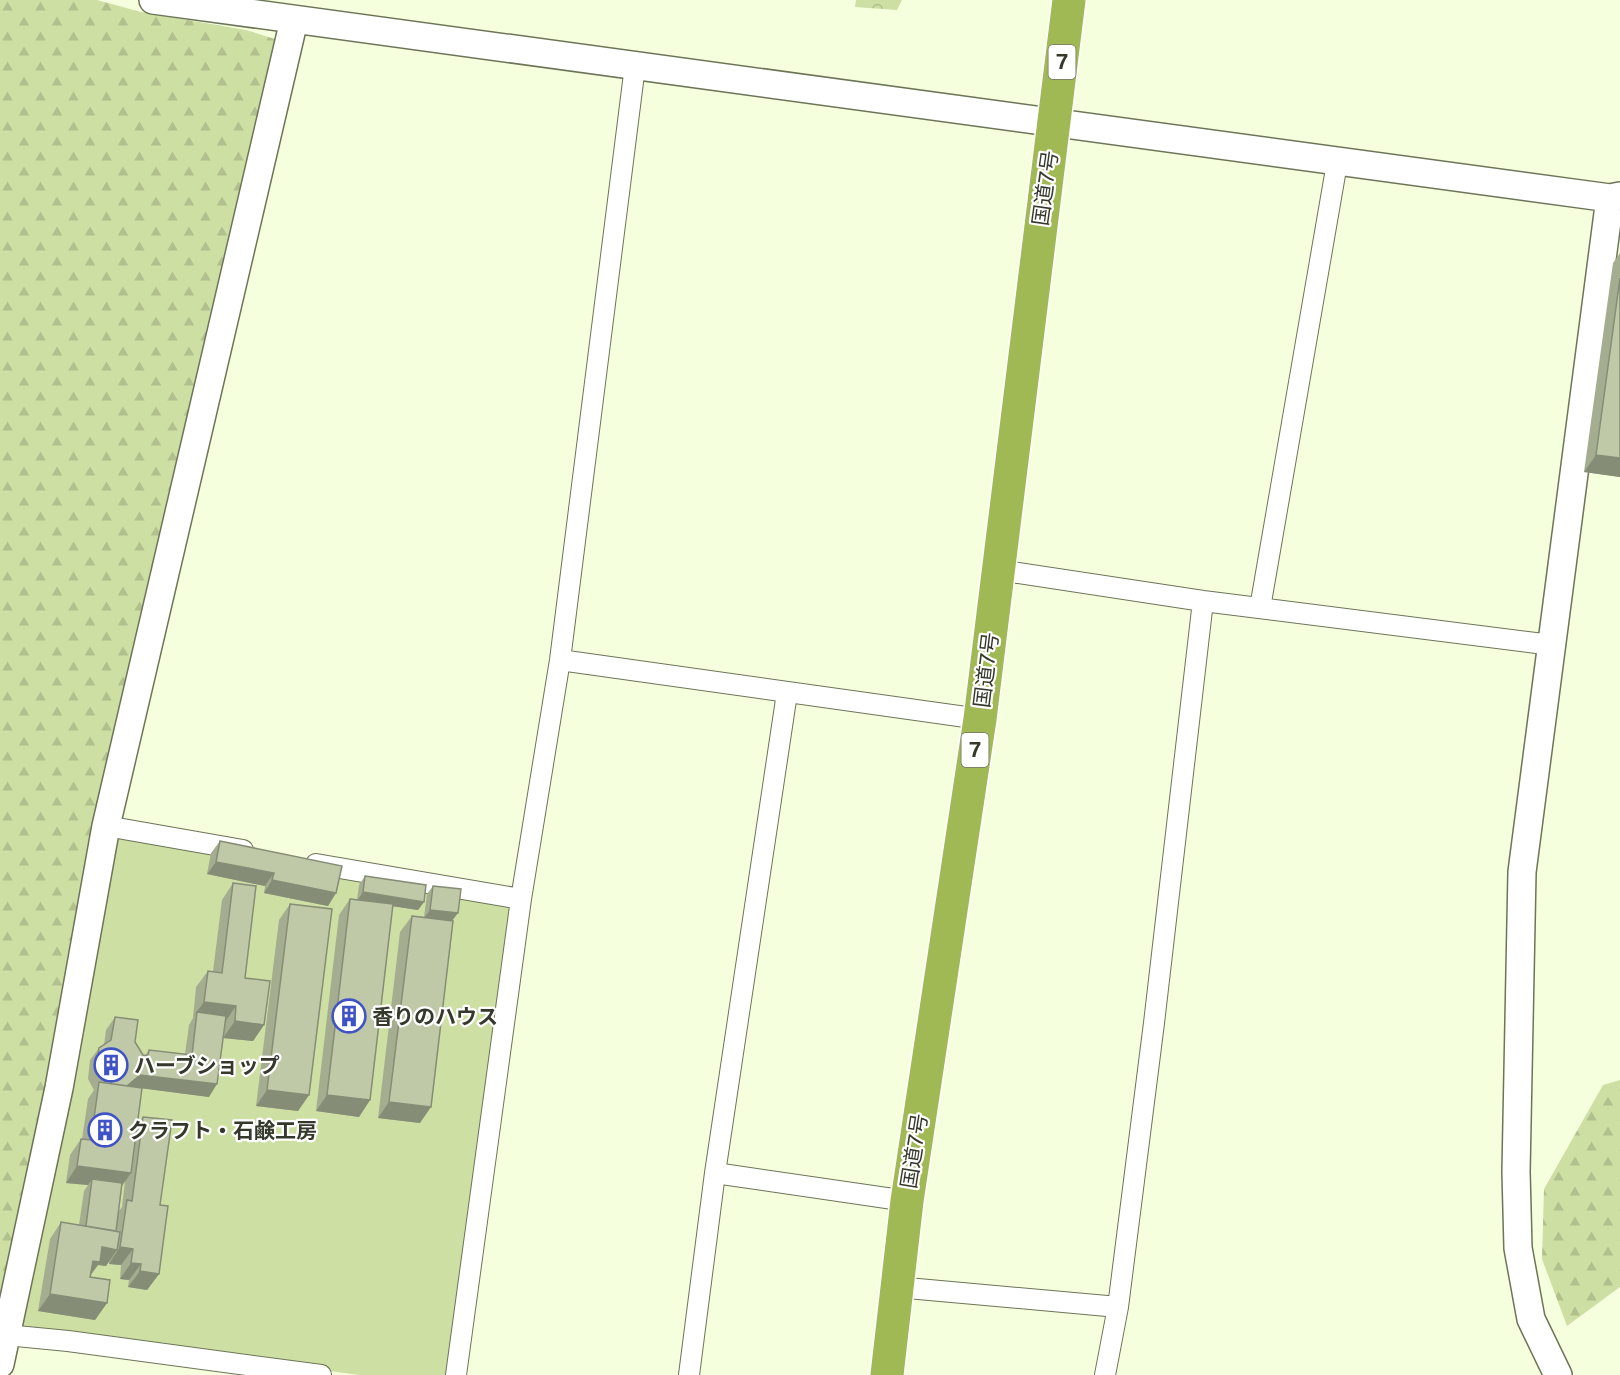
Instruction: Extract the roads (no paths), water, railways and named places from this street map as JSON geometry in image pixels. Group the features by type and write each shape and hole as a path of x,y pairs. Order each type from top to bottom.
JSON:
{"highway":[{"name":"国道7号","path":"887,1375 907,1201 980,719 1069,0"}],"street":[{"path":"153,0 296,10 635,66 1337,163 1615,197 1522,872 1516,1172 1518,1248 1532,1319 1558,1375"},
{"path":"0,1364 59,1088 106,826 296,10"},
{"path":"456,1375 521,899 560,660 635,66"},
{"path":"1260,608 1337,163"},
{"path":"998,570 1203,601 1552,645"},
{"path":"1105,1375 1118,1307 1203,601"},
{"path":"560,660 980,719"},
{"path":"689,1375 715,1173 787,693"},
{"path":"106,826 257,853"},
{"path":"292,859 521,899"},
{"path":"715,1173 907,1201"},
{"path":"896,1287 1118,1307"},
{"path":"6,1335 68,1341 321,1375"}],"place":[{"name":"香りのハウス","path":"349,1016"},
{"name":"ハーブショップ","path":"111,1065"},
{"name":"クラフト・石鹸工房","path":"105,1130"}]}
